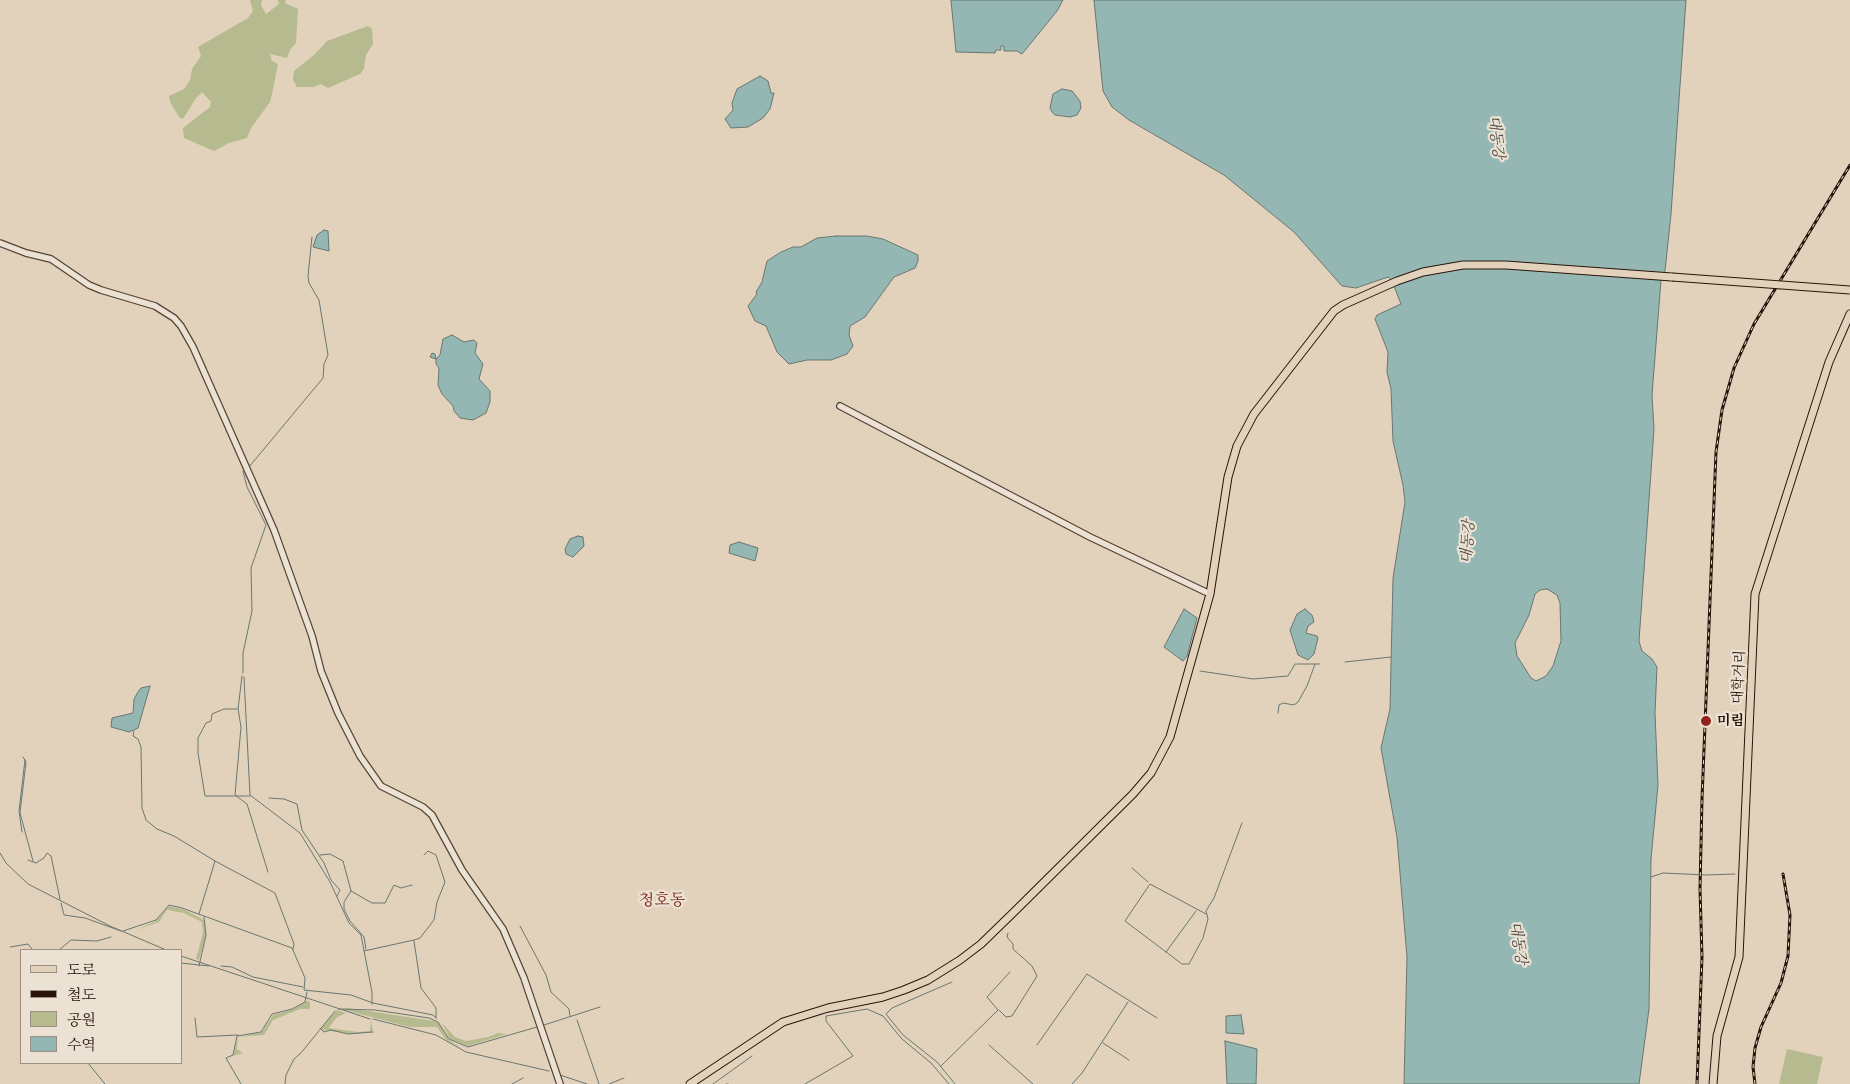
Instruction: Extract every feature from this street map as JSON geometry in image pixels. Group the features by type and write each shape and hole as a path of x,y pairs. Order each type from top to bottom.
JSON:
{"main road":[{"path":"690,1084 783,1022 828,1008 883,997 904,990 944,970 981,944 1133,794 1151,772 1170,737 1210,594 1228,477 1237,446 1254,414 1318,329 1334,311 1359,297 1424,272 1463,265 1535,267 1850,290"},
{"name":"대학거리","path":"1713,1084 1717,1036 1740,957 1756,594 1829,362 1850,314"}],"street":[{"path":"0,243 26,253 51,259 89,285 101,290 155,306 174,318 183,329 274,530 312,636 323,678 338,713 360,756 381,786 423,807 432,815 462,870 503,929 524,978 560,1084"},
{"path":"840,406 1090,537 1210,594"}],"green space":[{"path":"250,0 262,0 261,5 266,14 279,4 278,0 286,0 285,3 298,9 296,43 290,50 287,58 270,54 272,61 278,64 270,102 251,128 247,138 229,143 214,151 184,138 183,128 210,107 211,102 202,92 183,119 180,118 170,102 169,96 184,89 190,80 192,69 201,56 198,47 248,18 253,11"},
{"path":"368,26 372,29 373,44 366,55 364,69 360,74 328,88 321,84 313,87 297,87 293,80 294,71 314,55 327,41"},
{"path":"169,906 185,910 204,920 206,935 199,960 196,959 203,933 202,922 184,913 167,910 159,922 136,930 156,921"},
{"path":"307,1001 310,1002 310,1009 300,1009 273,1020 264,1035 238,1037 262,1032 273,1015 293,1009"},
{"path":"348,1008 434,1021 439,1023 449,1040 462,1048 446,1040 437,1027 410,1027 341,1009"},
{"path":"337,1010 346,1013 336,1018 329,1028 358,1032 370,1031 371,1020 373,1032 353,1034 323,1030 321,1028"},
{"path":"442,1023 455,1037 466,1041 498,1033 507,1034 468,1046 450,1039"},
{"path":"238,1037 237,1049 243,1053 233,1056"},
{"path":"1787,1049 1823,1057 1817,1084 1779,1084"}],"water":[{"path":"951,0 1063,0 1057,11 1022,54 1017,51 1004,51 1004,46 1001,46 1001,50 996,50 995,53 956,52"},
{"name":"대동강","path":"1094,0 1686,0 1671,214 1665,271 1661,280 1652,395 1654,429 1639,641 1642,651 1652,659 1657,667 1655,713 1658,785 1651,859 1649,1009 1639,1084 1404,1084 1407,957 1397,837 1381,748 1390,709 1393,578 1405,502 1393,441 1391,389 1387,372 1388,352 1375,319 1377,315 1401,304 1392,281 1388,277 1356,288 1342,286 1294,232 1224,175 1129,120 1112,107 1103,91","holes":["1547,589 1557,595 1560,603 1561,641 1553,666 1546,676 1536,681 1531,678 1517,656 1515,643 1529,615 1535,594 1540,590"]},
{"path":"760,76 768,81 771,93 774,93 770,109 763,118 748,127 731,128 725,119 733,110 732,103 737,89"},
{"path":"1062,89 1072,91 1080,101 1081,108 1077,115 1070,117 1055,115 1052,112 1050,108 1053,94"},
{"path":"324,230 328,231 329,251 313,247 317,235"},
{"path":"867,236 883,239 918,255 918,261 915,268 894,277 865,317 850,326 849,335 853,346 847,354 831,360 807,360 789,364 777,352 766,326 755,321 748,306 757,294 756,292 762,282 767,261 781,252 793,247 801,247 817,238"},
{"path":"452,335 464,342 474,340 477,343 475,353 483,364 479,379 490,391 490,402 486,413 473,420 460,418 454,411 453,406 442,394 438,385 439,368 436,364 436,359 440,355 443,339"},
{"path":"432,353 435,354 436,359 430,357"},
{"path":"578,536 583,537 584,546 573,557 566,554 565,549 570,539"},
{"path":"739,542 758,548 755,561 729,553 730,545"},
{"path":"1184,609 1197,618 1187,656 1183,661 1164,647"},
{"path":"1305,609 1312,615 1314,622 1308,626 1306,633 1318,638 1314,654 1308,660 1298,655 1290,630 1297,614"},
{"path":"150,686 138,728 129,732 111,727 112,718 133,713 134,699 138,692 141,688"},
{"path":"1241,1015 1244,1034 1226,1033 1226,1016"},
{"path":"1225,1041 1257,1049 1256,1084 1227,1084"}],"waterway":[{"path":"249,467 323,378 324,364 328,355 319,300 309,283 308,276 312,237"},
{"path":"243,471 247,487 266,525 251,568 252,611 243,653 243,673"},
{"path":"1345,662 1391,657"},
{"path":"1200,671 1253,679 1288,676 1295,664 1320,664"},
{"path":"1278,713 1279,705 1283,703 1294,705 1298,702 1307,686 1315,664"},
{"path":"242,676 238,709 241,727 235,795 247,804 268,872"},
{"path":"244,677 250,795 300,833 330,882 349,923 361,935 372,992 372,1004"},
{"path":"237,709 224,709 212,714 211,721 206,723 198,738 198,753 205,796 250,796"},
{"path":"134,731 133,736 138,739 141,747 142,808 146,820 157,829 174,836 215,861 199,914"},
{"path":"23,757 26,762 20,813 33,861"},
{"path":"22,832 19,811 25,760"},
{"path":"269,798 284,799 297,804 302,830 324,863 331,880 340,890 337,896"},
{"path":"1206,914 1150,884 1125,921 1182,964 1189,964 1203,938 1208,919 1206,911 1214,898 1242,823"},
{"path":"364,951 420,938 434,920 437,902 445,882 436,855 428,851 424,855"},
{"path":"0,853 6,863 28,884 110,926 164,949"},
{"path":"28,860 36,863 44,858 47,853 51,856 60,899"},
{"path":"320,855 330,854 343,861 351,891 372,903 385,903 394,885 401,888 412,885"},
{"path":"215,861 275,893 294,944 293,949"},
{"path":"1132,868 1148,882"},
{"path":"1651,877 1663,873 1735,874"},
{"path":"351,891 344,902 344,909 350,921 364,937 366,949"},
{"path":"61,903 64,915 85,918 121,931"},
{"path":"123,931 156,920 169,905 182,908 292,948 305,978 304,990 351,995 373,1003 433,1015 436,1018"},
{"path":"1166,952 1196,911"},
{"path":"199,966 206,935 204,917"},
{"path":"520,926 546,975 551,992 569,1009 570,1016"},
{"path":"999,1010 1006,1017 1012,1016 1037,976 1032,966 1013,949 1013,944 1007,937 1008,933"},
{"path":"60,949 71,940 97,941 111,937"},
{"path":"414,941 421,988 436,1008 436,1018"},
{"path":"10,947 28,944 32,949"},
{"path":"182,956 370,1019"},
{"path":"182,963 209,966"},
{"path":"221,966 232,967 253,977 303,987"},
{"path":"941,1066 998,1010 987,997 1010,972"},
{"path":"1037,1045 1087,974 1157,1018"},
{"path":"952,982 892,1008 886,1014 903,1035 937,1062 955,1084"},
{"path":"241,1084 226,1058 233,1055 237,1036 261,1032 272,1014 292,1009 305,1002 307,992"},
{"path":"1072,1084 1082,1073 1128,1002"},
{"path":"544,1025 600,1007"},
{"path":"338,1009 375,1010 429,1018 438,1022 449,1039 468,1047 537,1027"},
{"path":"805,1084 853,1056 826,1021 826,1016 867,1009 883,1016 902,1039 931,1063 949,1084"},
{"path":"285,1084 286,1075 294,1059 335,1011"},
{"path":"195,1018 197,1037 238,1035"},
{"path":"373,1019 436,1035 466,1052 549,1071"},
{"path":"577,1020 599,1084"},
{"path":"320,1028 324,1032 331,1030 348,1034 373,1032"},
{"path":"1103,1043 1129,1060"},
{"path":"989,1045 1033,1084"},
{"path":"713,1084 752,1056"},
{"path":"89,1064 105,1084"},
{"path":"560,1075 587,1084"},
{"path":"512,1084 523,1078"},
{"path":"609,1084 624,1078"}],"railway":[{"path":"1697,1084 1702,957 1700,889 1702,799 1716,452 1722,410 1734,368 1754,324 1850,165"},
{"path":"1755,1084 1753,1067 1755,1048 1761,1027 1781,983 1788,956 1790,915 1783,874"}],"place":[{"name":"미림","path":"1706,721"}],"district":[{"name":"청호동","path":"662,900"}]}
